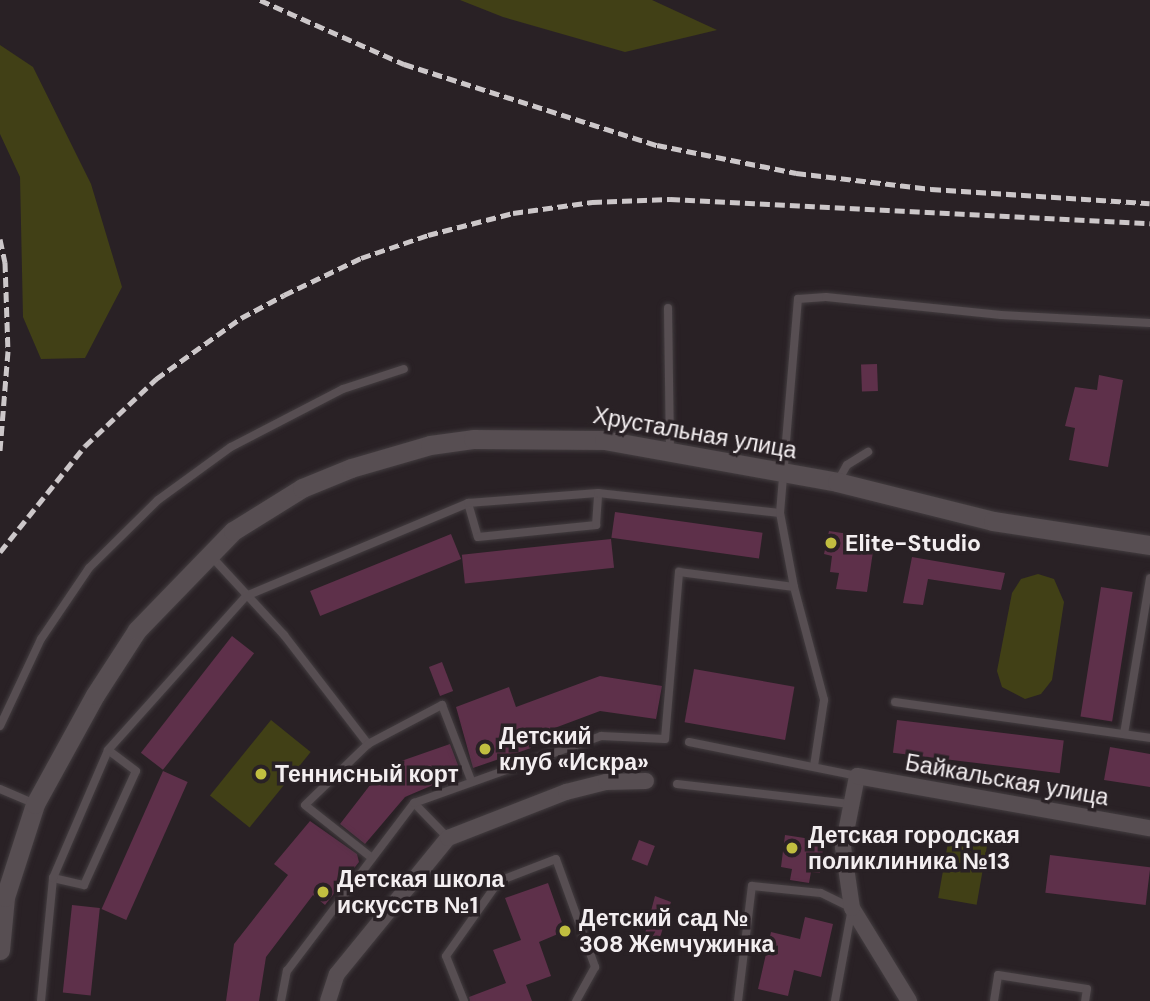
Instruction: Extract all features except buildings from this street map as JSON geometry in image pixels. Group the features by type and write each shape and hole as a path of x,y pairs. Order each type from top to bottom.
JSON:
{"street":[{"name":"Хрустальная улица","path":"0,950 5,898 35,804 117,659 159,602 208,553 260,512 302,488 430,444 494,437 562,437 670,450 838,482 993,521 1150,545"},
{"path":"857,776 843,848 852,908 909,1001"},
{"name":"Байкальская улица","path":"857,776 1150,828"},
{"path":"328,1001 337,974 448,838 566,792 606,782 646,781"}],"lane":[{"path":"814,766 824,700 794,587 780,513 798,299 826,296 1001,316 1150,323"},
{"path":"668,308 670,450"},
{"path":"0,726 41,639 89,568 158,500 231,447 343,390 404,369"},
{"path":"838,482 847,465 868,452"},
{"path":"41,1001 53,878 108,750 246,596 468,503 598,493 780,513"},
{"path":"468,503 478,537 596,525 598,493"},
{"path":"208,553 285,635 368,744"},
{"path":"281,1001 287,971 414,803 471,780 601,736 665,739 679,572 794,587"},
{"path":"1124,734 1150,578"},
{"path":"895,702 1150,738"},
{"path":"372,858 305,805 368,744 442,705 471,780"},
{"path":"689,742 857,776"},
{"path":"53,878 85,885 136,771 108,750"},
{"path":"677,784 850,804"},
{"path":"0,789 35,804"},
{"path":"414,803 448,838"},
{"path":"464,1001 446,956 499,881 556,859 595,967 576,1001"},
{"path":"738,1001 752,886 821,893 852,908 835,1001"},
{"path":"994,1001 998,975 1087,989 1085,1001"}],"shaded area":[{"path":"460,0 652,0 717,30 625,52 503,17"},
{"path":"0,45 33,67 91,184 122,287 85,358 41,359 23,317 20,177 0,134"},
{"path":"1038,574 1054,579 1064,602 1052,680 1041,694 1025,699 1002,687 997,671 1012,593 1021,579"},
{"name":"Теннисный корт","path":"271,720 311,752 250,827 210,795"},
{"path":"950,831 988,838 977,905 938,898"}],"railway":[{"path":"260,0 404,64 657,145 796,173 931,189 1150,203"},
{"path":"0,552 85,446 156,379 241,318 284,295 361,258 428,235 513,213 592,202 670,199 1150,223"},
{"path":"0,239 5,262 8,351 0,451"}],"place":[{"name":"Elite-Studio","path":"831,543"},
{"name":"Детский клуб «Искра»","path":"485,749"},
{"name":"Теннисный корт","path":"261,774"},
{"name":"Детская городская поликлиника №13","path":"792,848"},
{"name":"Детская школа искусств №1","path":"323,892"},
{"name":"Детский сад № 308 Жемчужинка","path":"565,931"}]}
